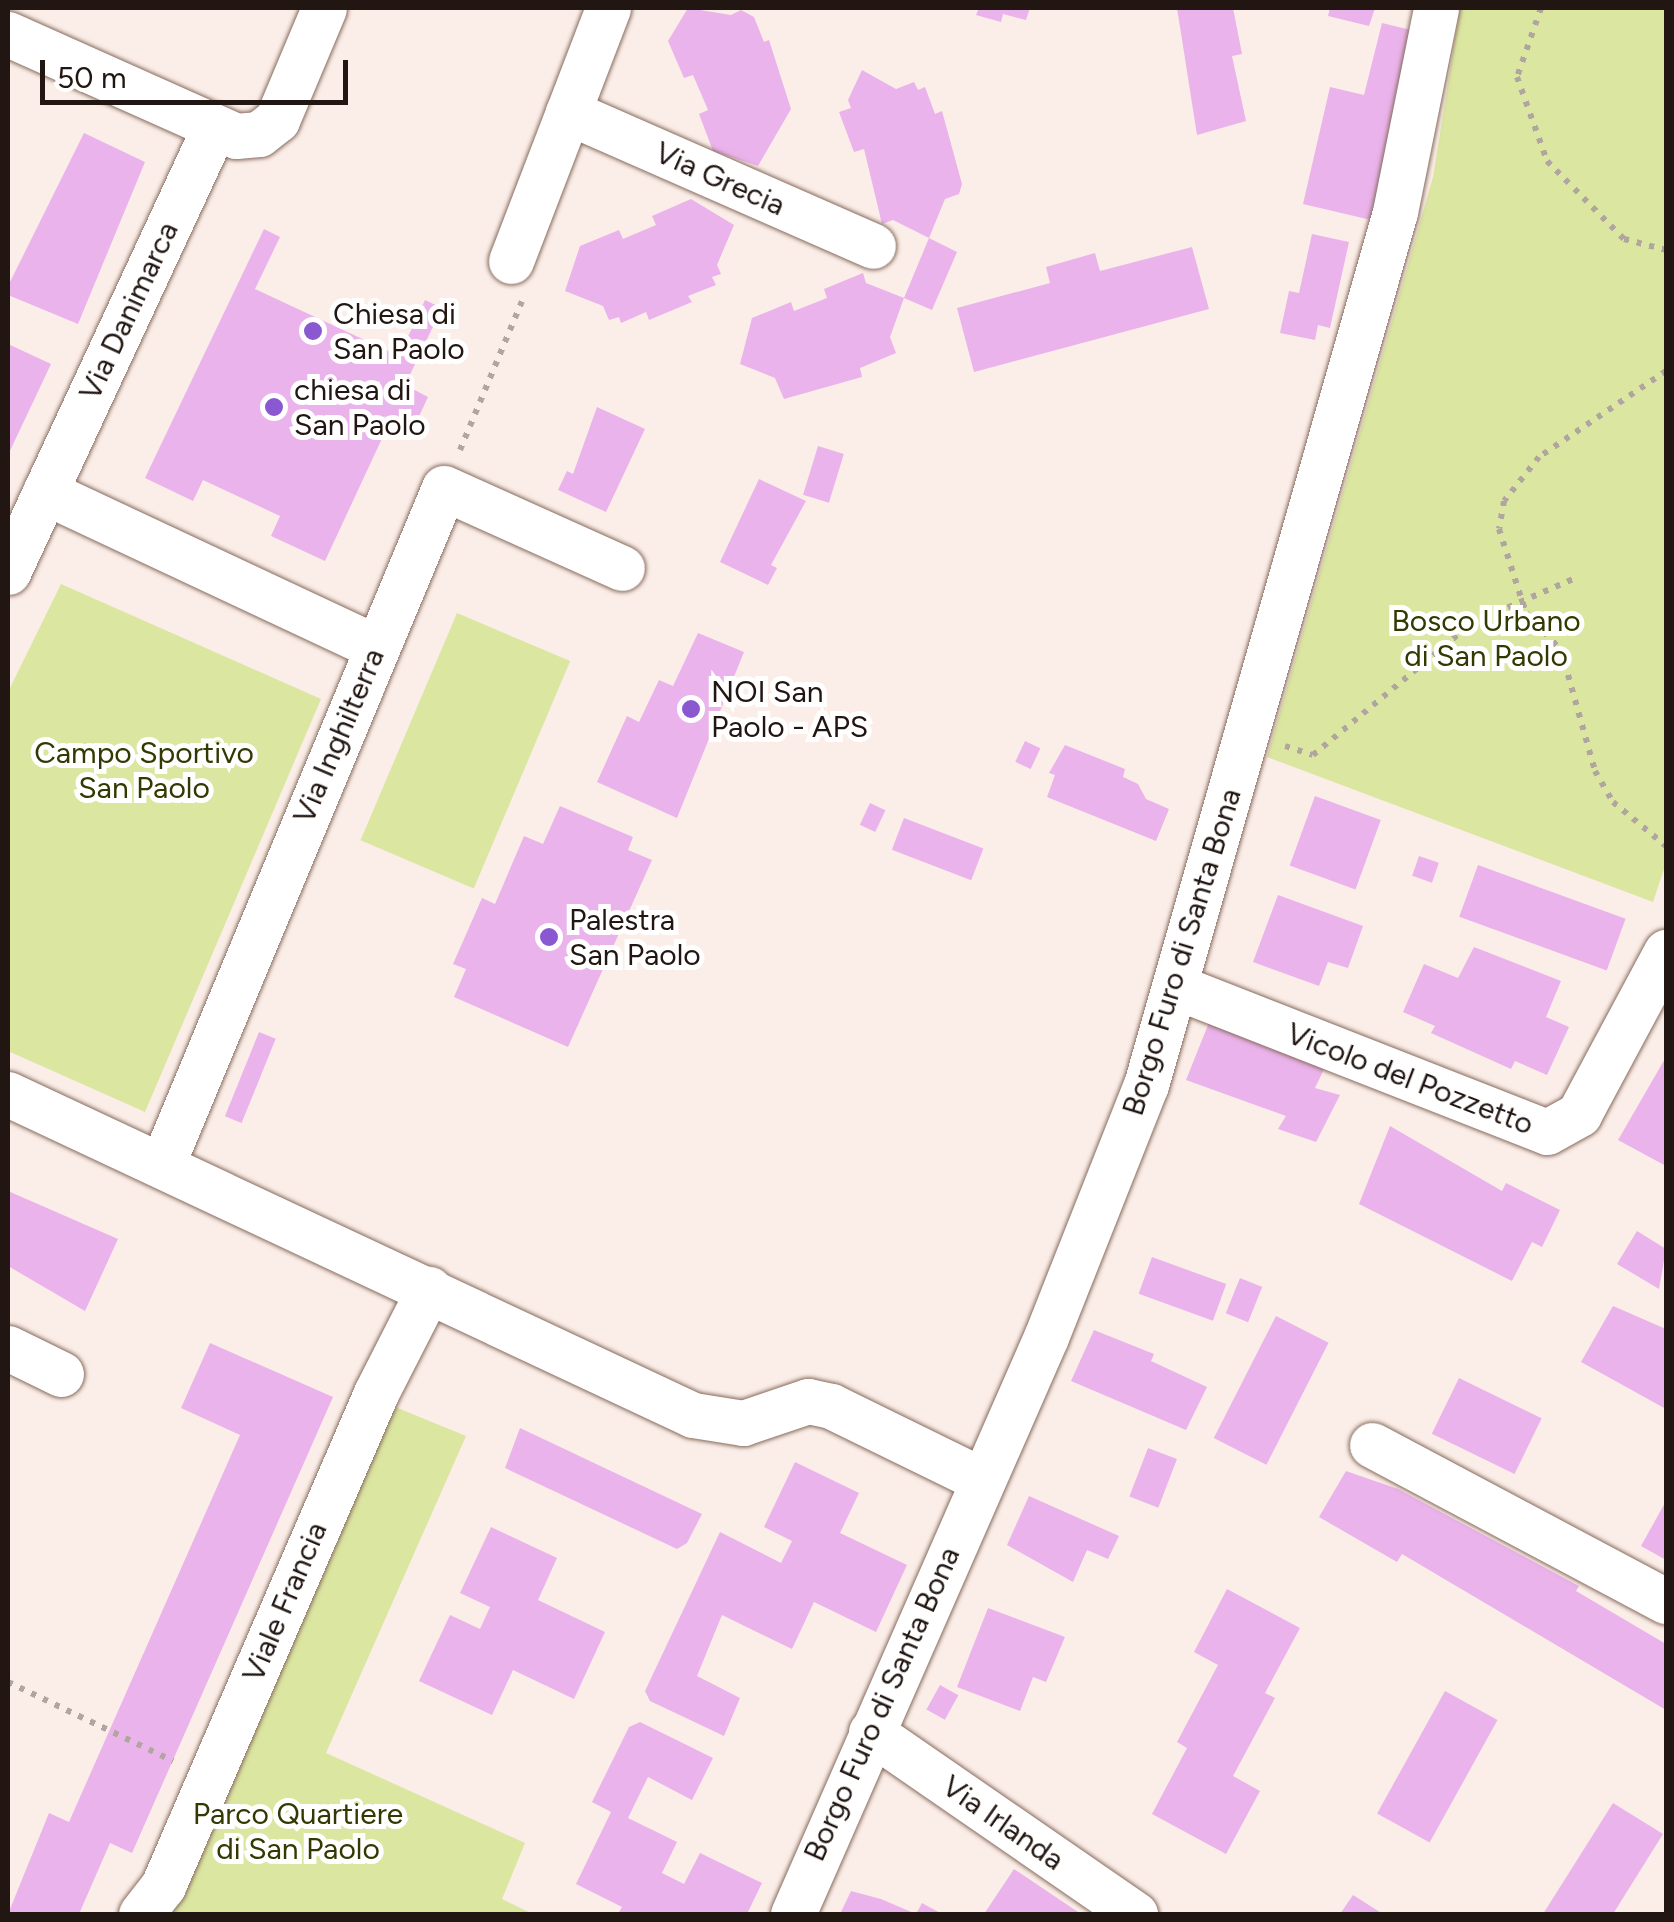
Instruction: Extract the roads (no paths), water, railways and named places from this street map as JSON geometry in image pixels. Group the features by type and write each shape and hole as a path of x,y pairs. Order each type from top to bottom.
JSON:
{"street":[{"path":"8,34 214,129 259,134 277,120 324,8"},
{"path":"512,261 608,8"},
{"name":"Borgo Furo di Santa Bona","path":"793,1914 1114,1170 1177,987 1395,212 1436,8"},
{"name":"Via Grecia","path":"568,112 873,246"},
{"name":"Via Danimarca","path":"8,572 214,129"},
{"name":"Via Inghilterra","path":"162,1165 444,488 622,568"},
{"path":"45,492 376,647"},
{"name":"Vicolo del Pozzetto","path":"1177,987 1547,1132 1579,1114 1666,952"},
{"path":"8,1094 693,1415 743,1422 808,1401 831,1406 982,1480"},
{"name":"Viale Francia","path":"141,1914 163,1886 376,1394 429,1289"},
{"path":"8,1348 61,1374"},
{"path":"1372,1445 1666,1601"},
{"name":"Via Irlanda","path":"872,1732 1135,1914"}],"place":[{"name":"Chiesa di San Paolo","path":"313,331"},
{"name":"chiesa di San Paolo","path":"274,407"},
{"name":"NOI San Paolo - APS","path":"691,709"},
{"name":"Palestra San Paolo","path":"549,937"}],"park label":[{"name":"Bosco Urbano di San Paolo","path":"1486,638"},
{"name":"Campo Sportivo San Paolo","path":"144,770"},
{"name":"Parco Quartiere di San Paolo","path":"298,1831"}]}
